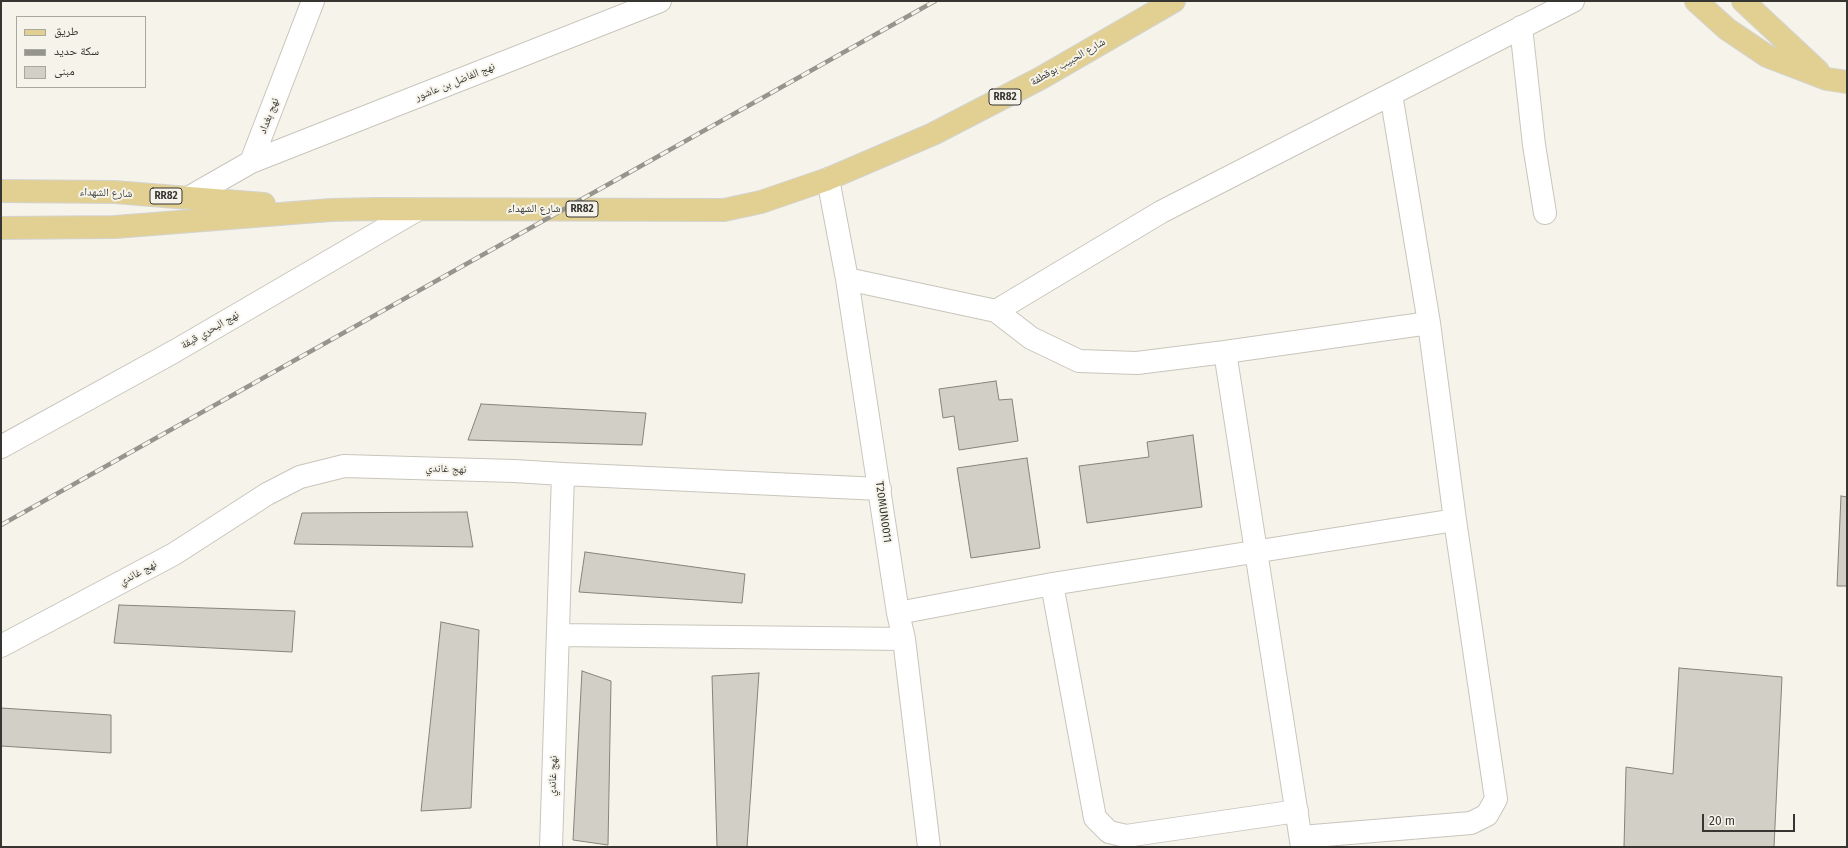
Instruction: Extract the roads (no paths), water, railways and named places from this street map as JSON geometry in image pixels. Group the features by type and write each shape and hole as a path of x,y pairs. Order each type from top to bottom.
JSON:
{"main road":[{"name":"شارع الحبيب بوقطفة","path":"828,179 940,131 1041,78 1174,1"},
{"path":"1696,1 1727,29 1767,56 1837,80"},
{"path":"1743,1 1762,20 1837,80"},
{"name":"شارع الشهداء","path":"1,228 115,227 331,210 724,210 761,202 828,179"},
{"name":"شارع الشهداء","path":"1,191 114,192 331,210"}],"street":[{"name":"نهج بغداد","path":"251,162 312,1"},
{"name":"نهج الفاضل بن عاشور","path":"251,162 660,1"},
{"path":"996,310 1160,212 1573,1"},
{"path":"1752,1 1762,20"},
{"path":"1521,27 1534,145 1545,213"},
{"path":"1225,352 1301,842 1471,823 1486,815 1496,799 1455,520 1429,323 1391,94"},
{"path":"188,198 251,162"},
{"name":"T20MUN0011","path":"828,179 847,279 898,613 904,639 929,847"},
{"name":"نهج البحري قيقة","path":"1,447 175,351 417,210"},
{"path":"847,279 996,310 1031,338 1079,362 1137,362 1225,352 1429,323"},
{"name":"نهج غاندي","path":"1,646 174,554 267,494 300,477 344,466 514,471 563,474 551,847"},
{"path":"563,474 880,489"},
{"path":"898,613 1052,584 1455,520"},
{"path":"1052,584 1095,818 1109,832 1126,836 1297,811"},
{"path":"558,635 904,639"}],"railway":[{"path":"1,525 935,1"}]}
